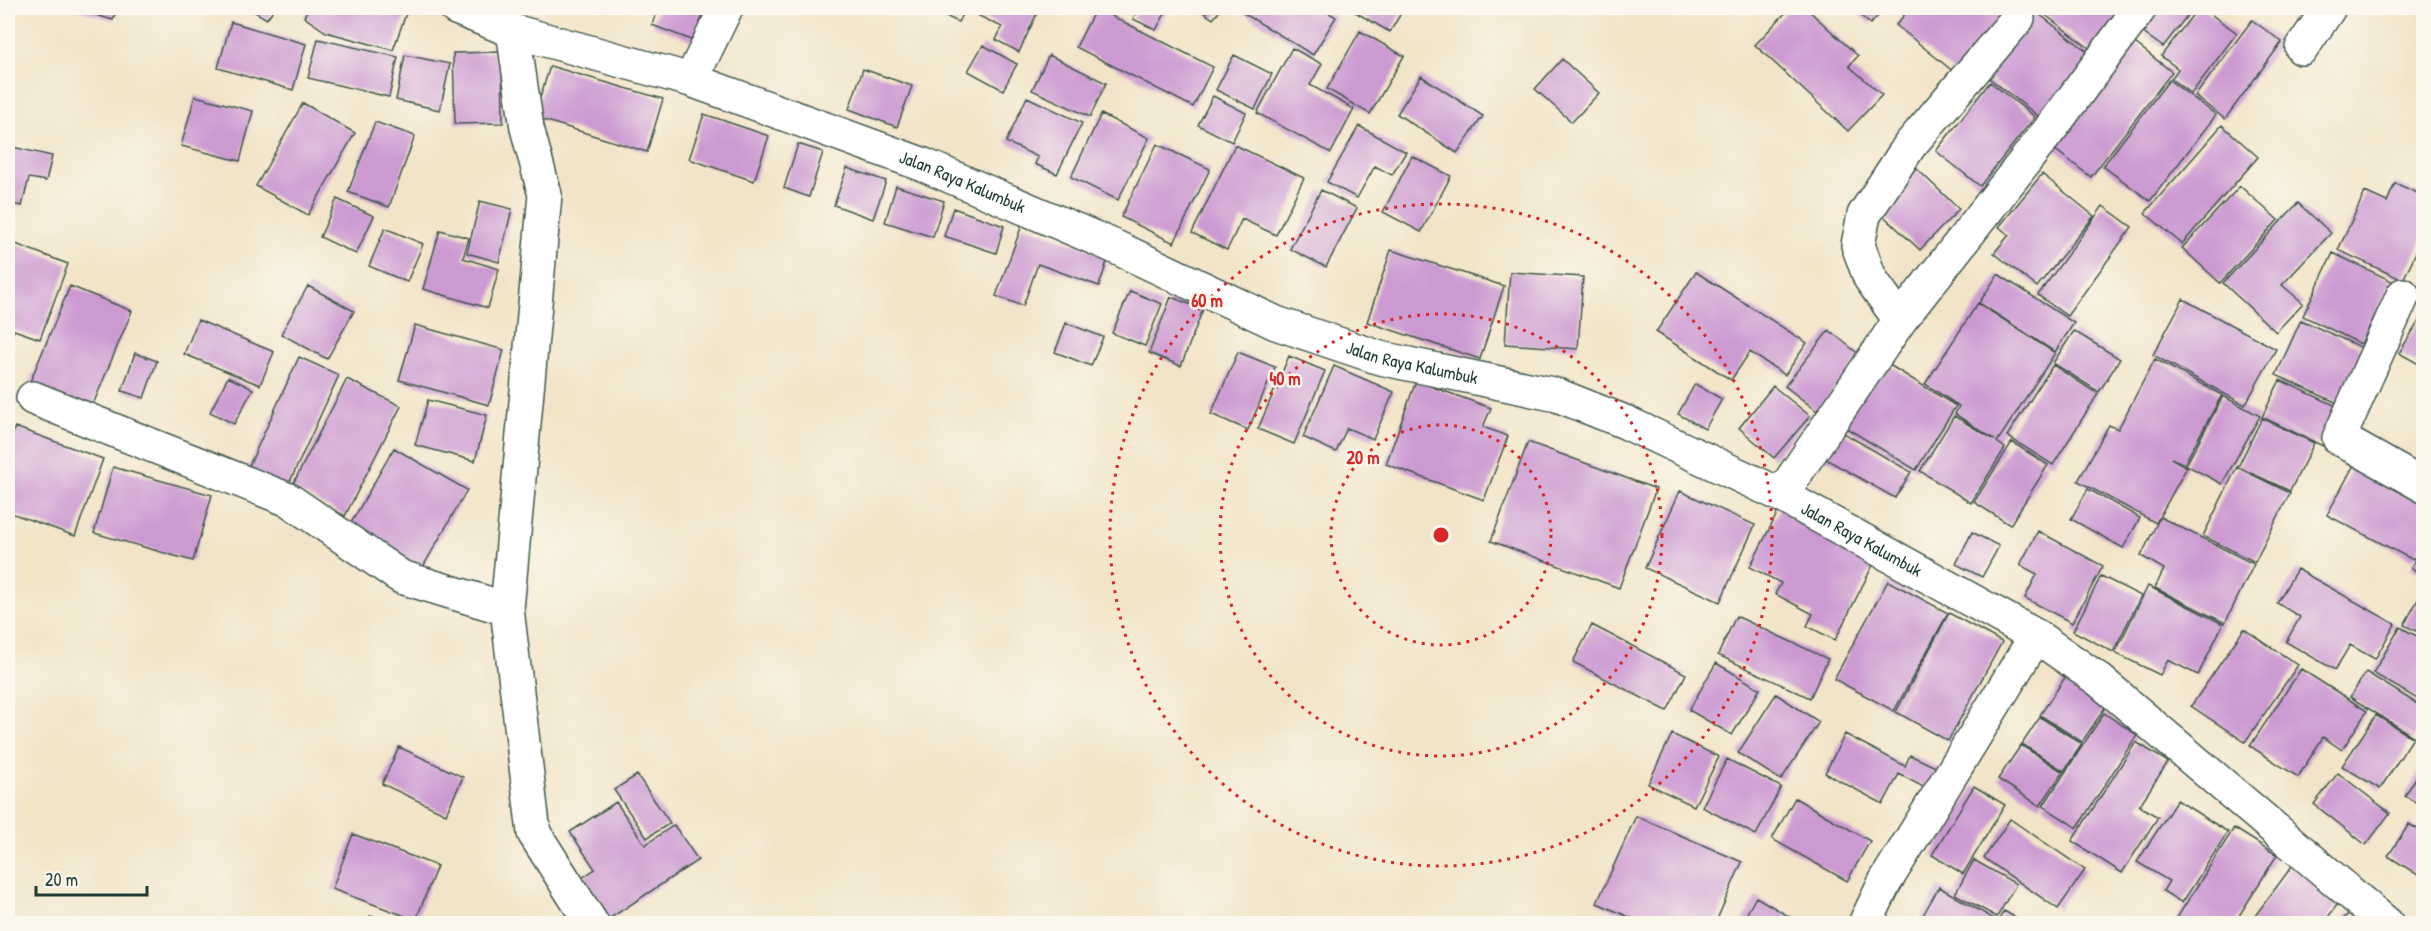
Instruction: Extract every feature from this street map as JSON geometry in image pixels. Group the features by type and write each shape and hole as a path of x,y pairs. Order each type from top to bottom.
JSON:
{"street":[{"name":"Jalan Raya Kalumbuk","path":"456,8 513,31 692,80 924,165 1111,245 1276,323 1380,358 1557,395 1625,422 1781,495 2036,636 2099,680 2387,924"},
{"path":"692,80 726,8"},
{"path":"1781,495 1900,320 2055,123 2140,8"},
{"path":"2302,48 2329,8"},
{"path":"1900,320 1870,278 1858,245 1864,215 1910,146 2018,18"},
{"path":"513,31 527,128 545,195 507,609 534,833 592,924"},
{"path":"2403,296 2339,438 2424,486"},
{"path":"33,398 290,500 401,577 507,609"},
{"path":"1865,924 1885,882 2036,636"}],"building":[{"path":"72,8 117,8 113,20"},
{"path":"248,8 274,8 267,19"},
{"path":"308,8 408,8 393,50 326,32 304,17"},
{"path":"658,8 706,8 694,41 652,25"},
{"path":"929,8 1039,9 1019,52 996,40 1002,27 965,9 958,22"},
{"path":"1096,8 1213,67 1193,107 1076,47"},
{"path":"1139,8 1168,8 1156,30 1133,19"},
{"path":"1198,8 1222,8 1213,19"},
{"path":"1235,8 1321,8 1336,17 1313,55"},
{"path":"1348,8 1404,8 1390,32"},
{"path":"1790,8 1806,8 1858,56 1849,66 1882,95 1848,131 1755,45"},
{"path":"1852,8 1886,8 1870,24"},
{"path":"1910,8 2017,8 1960,77 1896,25"},
{"path":"2049,8 2110,8 2124,18 2097,54 2044,14"},
{"path":"2148,8 2193,8 2163,47 2134,26"},
{"path":"2198,8 2202,8 2237,33 2191,94 2171,79 2178,69 2161,56"},
{"path":"2035,11 2096,58 2046,122 1985,75"},
{"path":"2252,20 2282,42 2225,119 2195,96"},
{"path":"231,22 306,44 293,90 218,68"},
{"path":"1360,31 1404,56 1370,114 1327,89"},
{"path":"2126,36 2172,72 2091,177 2045,142"},
{"path":"318,39 398,57 389,97 308,78"},
{"path":"983,45 1017,64 1003,90 968,71"},
{"path":"1292,48 1322,64 1310,85 1354,109 1331,153 1257,113"},
{"path":"502,52 503,123 455,124 453,53"},
{"path":"405,55 450,64 440,110 396,100"},
{"path":"1049,55 1106,83 1090,117 1032,90"},
{"path":"1234,55 1272,74 1255,109 1216,90"},
{"path":"1562,59 1599,93 1572,122 1535,89"},
{"path":"550,66 663,99 647,152 534,117"},
{"path":"863,69 912,86 897,127 849,109"},
{"path":"1421,76 1483,116 1457,153 1397,114"},
{"path":"2169,80 2216,115 2150,201 2103,166"},
{"path":"1990,82 2035,117 1980,186 1936,151"},
{"path":"195,96 253,111 240,161 181,146"},
{"path":"1213,96 1246,113 1232,142 1198,125"},
{"path":"1027,97 1082,123 1057,174 1035,164 1038,157 1006,142"},
{"path":"303,103 355,133 308,215 256,186"},
{"path":"704,114 769,136 754,181 689,159"},
{"path":"1101,114 1149,138 1118,200 1071,177"},
{"path":"375,122 415,136 389,207 348,192"},
{"path":"2222,125 2258,157 2182,244 2145,213"},
{"path":"1359,126 1406,152 1392,175 1375,166 1357,198 1327,182"},
{"path":"798,144 823,152 809,197 784,188"},
{"path":"1157,144 1210,169 1174,243 1121,217"},
{"path":"1235,145 1304,178 1276,235 1242,219 1227,250 1192,233"},
{"path":"8,146 52,156 46,181 29,178 22,206 8,203"},
{"path":"1412,156 1451,176 1421,232 1383,212"},
{"path":"847,168 886,181 873,219 834,205"},
{"path":"1916,168 1959,209 1920,250 1876,209"},
{"path":"2042,174 2094,216 2037,287 1994,253 2009,235 1999,227"},
{"path":"2395,183 2424,196 2424,235 2403,280 2338,250 2365,192 2387,202"},
{"path":"896,186 944,201 933,237 885,222"},
{"path":"2240,186 2278,220 2220,283 2182,248"},
{"path":"1321,190 1357,208 1326,267 1290,249"},
{"path":"337,199 374,216 356,254 320,237"},
{"path":"480,201 512,209 499,262 467,253"},
{"path":"2298,203 2331,233 2282,285 2303,303 2276,332 2223,283"},
{"path":"2103,206 2132,227 2067,316 2038,295"},
{"path":"953,208 1004,226 996,253 944,236"},
{"path":"1022,225 1109,256 1099,286 1038,264 1023,306 996,296"},
{"path":"385,228 423,244 407,282 369,266"},
{"path":"440,230 469,238 463,258 499,269 488,308 423,289"},
{"path":"8,241 68,264 40,339 14,330 8,347"},
{"path":"1391,250 1504,286 1480,359 1367,322"},
{"path":"2333,253 2392,281 2361,344 2303,316"},
{"path":"1510,272 1583,277 1578,349 1505,344"},
{"path":"1696,272 1807,343 1785,375 1750,352 1731,380 1656,332"},
{"path":"1998,274 2074,323 2055,352 1979,303"},
{"path":"70,286 132,311 89,414 27,389"},
{"path":"308,286 354,311 327,359 281,334"},
{"path":"1130,291 1162,304 1145,346 1112,333"},
{"path":"1171,297 1203,309 1181,366 1149,353"},
{"path":"2183,299 2276,349 2245,405 2153,355"},
{"path":"1978,303 2055,353 1997,442 2005,448 1971,503 1920,471 1954,416 1995,440 1955,414 1959,406 1925,384"},
{"path":"2424,313 2424,367 2399,353"},
{"path":"198,320 274,352 260,385 184,354"},
{"path":"2301,320 2369,351 2344,406 2276,375"},
{"path":"1066,323 1103,337 1091,366 1055,352"},
{"path":"415,325 504,350 489,405 399,380"},
{"path":"1829,330 1861,356 1817,411 1785,386"},
{"path":"2074,331 2120,359 2099,392 2053,363"},
{"path":"1238,352 1275,367 1248,430 1211,414"},
{"path":"135,353 157,361 144,398 122,391"},
{"path":"1289,356 1325,371 1294,444 1258,429"},
{"path":"299,357 339,375 287,488 247,470"},
{"path":"2155,359 2222,395 2184,464 2171,458 2187,467 2156,523 2078,481 2109,425 2118,429"},
{"path":"1883,361 1956,406 1916,470 1843,426"},
{"path":"2053,365 2098,394 2053,465 2007,436"},
{"path":"1334,366 1394,392 1373,439 1347,428 1336,452 1303,437"},
{"path":"228,377 253,389 234,424 210,412"},
{"path":"347,379 401,406 345,516 291,488"},
{"path":"2280,380 2341,408 2323,446 2262,417"},
{"path":"1416,381 1491,408 1483,427 1508,436 1484,500 1386,464"},
{"path":"1695,384 1722,399 1705,429 1678,414"},
{"path":"1773,386 1810,416 1774,458 1739,428"},
{"path":"2223,396 2260,416 2222,484 2186,465"},
{"path":"428,400 487,415 475,461 415,445"},
{"path":"2262,418 2314,443 2290,491 2238,467"},
{"path":"15,427 103,459 75,536 8,512 8,447"},
{"path":"1840,431 1911,472 1895,498 1824,458"},
{"path":"1528,442 1656,489 1619,588 1491,541"},
{"path":"2012,442 2048,465 2010,525 1974,502"},
{"path":"394,448 467,490 420,572 347,530"},
{"path":"2355,463 2424,499 2424,540 2413,560 2327,515"},
{"path":"113,467 212,495 193,561 94,533"},
{"path":"2237,467 2290,493 2255,562 2203,536"},
{"path":"2088,489 2140,518 2123,548 2071,519"},
{"path":"1680,491 1755,525 1720,602 1645,568"},
{"path":"1780,508 1877,557 1835,640 1807,626 1813,614 1775,594 1781,583 1750,567"},
{"path":"2160,517 2254,564 2225,623 2155,588 2164,569 2141,556"},
{"path":"2038,531 2103,566 2072,623 2025,598 2037,574 2020,565"},
{"path":"1972,532 1999,546 1982,577 1956,564"},
{"path":"2424,545 2424,575 2411,568"},
{"path":"2297,569 2395,624 2375,659 2350,645 2335,670 2286,642 2300,617 2277,603"},
{"path":"2101,576 2141,596 2113,652 2073,631"},
{"path":"1888,581 1948,613 1894,711 1834,679"},
{"path":"2148,586 2223,624 2198,675 2168,660 2160,675 2115,653"},
{"path":"2424,589 2424,635 2404,625"},
{"path":"1949,613 2002,642 1948,741 1896,712"},
{"path":"1736,616 1828,659 1810,698 1718,655"},
{"path":"1592,625 1686,674 1667,711 1573,662"},
{"path":"2400,627 2424,640 2424,703 2373,673"},
{"path":"2244,629 2298,665 2245,742 2191,706"},
{"path":"1716,663 1760,689 1732,735 1689,710"},
{"path":"2301,669 2367,711 2342,750 2323,737 2298,777 2250,746"},
{"path":"2366,672 2424,708 2424,721 2414,737 2350,697"},
{"path":"2066,676 2108,703 2082,742 2040,715"},
{"path":"1776,694 1819,722 1781,780 1738,753"},
{"path":"2104,713 2137,735 2077,828 2043,806"},
{"path":"2376,715 2413,738 2380,789 2342,766"},
{"path":"2040,717 2082,744 2064,771 2022,744"},
{"path":"1672,734 1719,757 1694,806 1648,784"},
{"path":"1845,734 1905,766 1910,755 1942,770 1931,791 1899,774 1883,804 1825,773"},
{"path":"2136,742 2168,762 2139,806 2158,817 2122,873 2072,841"},
{"path":"2021,745 2063,772 2040,806 1998,779"},
{"path":"399,747 463,777 446,814 382,784"},
{"path":"1727,759 1781,787 1756,835 1702,807"},
{"path":"2424,764 2424,807 2405,796"},
{"path":"2338,773 2390,813 2366,845 2314,804"},
{"path":"637,775 670,823 647,838 614,790"},
{"path":"1974,786 2005,805 1963,874 1932,855"},
{"path":"1795,798 1870,841 1847,881 1772,839"},
{"path":"2177,800 2228,832 2182,903 2163,891 2169,881 2137,862"},
{"path":"616,802 645,845 674,825 698,860 606,921 579,880 595,869 570,832"},
{"path":"1636,816 1742,862 1715,924 1645,924 1597,903"},
{"path":"2010,819 2085,870 2058,909 1984,858"},
{"path":"2409,824 2424,833 2424,879 2388,856"},
{"path":"2234,828 2277,855 2234,924 2173,924"},
{"path":"353,834 437,866 416,920 332,889"},
{"path":"1974,860 2016,884 1997,917 1955,894"},
{"path":"2292,866 2340,901 2323,924 2249,924"},
{"path":"1939,887 1996,920 1995,924 1918,924"},
{"path":"1756,897 1802,924 1741,924"},
{"path":"2004,911 2027,924 1996,924"},
{"path":"2350,912 2362,924 2339,924"},
{"path":"370,916 392,923 392,924 367,924"}]}
